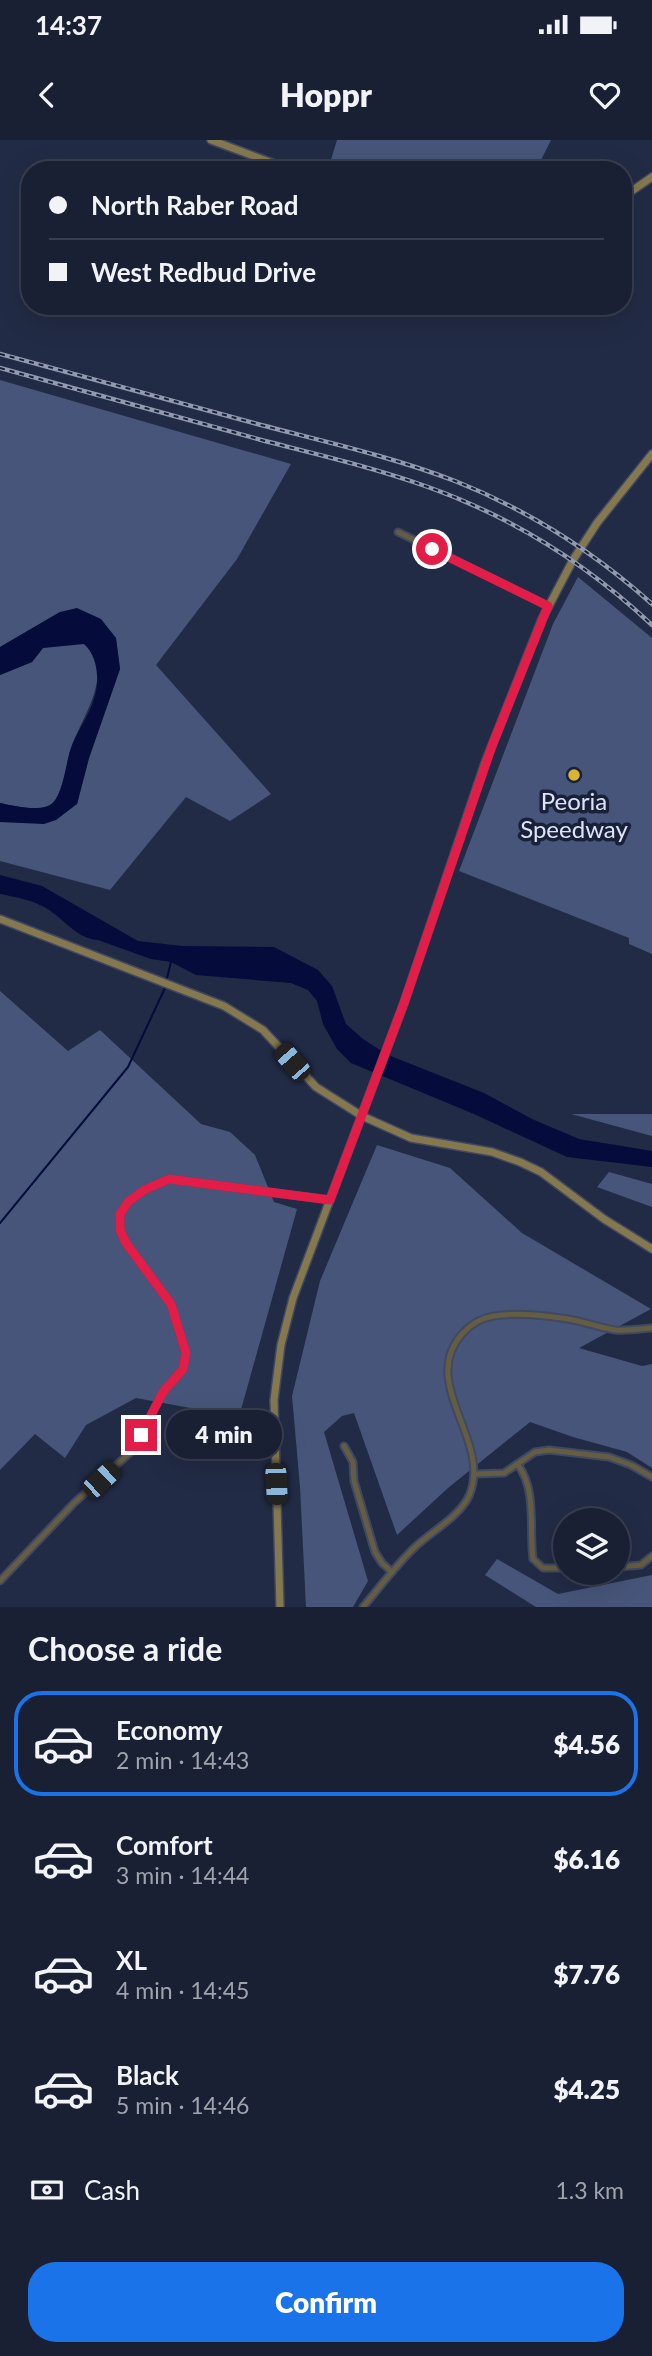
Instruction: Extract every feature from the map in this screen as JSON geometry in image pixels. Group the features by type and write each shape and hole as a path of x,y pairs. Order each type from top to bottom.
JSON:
{"main road":[{"path":"211,140 267,161"},
{"path":"632,191 652,177"},
{"path":"280,1607 275,1384 289,1310 404,1003 489,753 548,606 580,547 652,454"},
{"path":"0,919 224,1006 251,1022 269,1037 316,1087 362,1116 411,1138 492,1152 531,1166 623,1232 652,1249"}],"street":[{"path":"398,532 548,606"},
{"path":"0,1581 74,1503 132,1451 163,1392 183,1369 186,1353 171,1304 126,1243 120,1230 120,1214 128,1202 144,1190 169,1179 330,1200"},
{"path":"363,1607 416,1546 466,1502 475,1474 472,1451 451,1392 447,1371 453,1347 466,1330 482,1320 503,1315 561,1318 616,1330 652,1328"},
{"path":"344,1446 353,1462 354,1481 375,1552 392,1572"},
{"path":"475,1474 499,1474 518,1465 535,1452 549,1450 609,1457 631,1465 652,1478"},
{"path":"518,1465 528,1488 533,1559 543,1568 553,1568"},
{"path":"630,1566 641,1565 652,1556"}],"shaded area":[{"path":"337,140 551,140 540,161 331,161"},
{"path":"0,380 291,464 237,559 156,665 271,794 230,821 186,797 110,890 0,861 0,822 77,804 89,758 120,669 116,638 60,612 0,647"},
{"name":"Peoria Speedway","path":"578,577 652,638 652,954 629,944 629,938 459,871 553,624"},
{"path":"77,608 101,619 116,638 120,669 89,758 77,804 56,820 44,824 0,822 0,803 37,808 53,803 63,780 71,748 94,699 97,677 95,662 84,644 43,648 32,662 0,675 0,647 60,612"},
{"path":"84,644 93,655 97,681 94,695 71,748 61,789 53,803 48,806 37,808 0,803 0,675 32,662 43,648"},
{"path":"0,875 42,886 138,941 182,946 274,947 318,970 332,986 346,1024 388,1055 484,1093 532,1119 579,1139 652,1151 652,1167 567,1157 474,1114 351,1063 337,1049 323,1024 317,1001 308,990 291,983 196,975 171,962 151,959 90,939 42,906 0,894"},
{"path":"0,991 68,1051 100,1030 201,1124 230,1132 255,1155 274,1202 297,1209 239,1417 136,1398 86,1425 65,1458 35,1434 0,1470"},
{"path":"571,1114 652,1114 652,1136"},
{"path":"377,1145 450,1168 522,1233 651,1309 579,1348 642,1366 652,1364 652,1468 627,1452 530,1422 448,1488 397,1535 354,1413 342,1416 324,1432 368,1581 353,1607 306,1607 292,1396 320,1281"},
{"path":"609,1172 652,1184 652,1207 597,1187"},
{"path":"497,1559 558,1594 603,1585 630,1585 630,1579 652,1575 652,1607 536,1607 485,1575"}],"waterway":[{"path":"166,982 171,962"},
{"path":"0,1223 128,1067 165,988"}],"railway":[{"path":"0,354 359,450 455,481 508,505 559,534 607,567 652,604"},
{"path":"0,368 368,468 459,499 519,528 575,562 652,625"}],"place":[{"name":"Peoria Speedway","path":"574,775"}],"route":[{"path":"141,1435 163,1392 183,1369 186,1353 171,1304 126,1243 120,1230 120,1214 128,1202 144,1190 169,1179 209,1182 330,1200 404,1003 492,746 548,606 432,549"}]}
